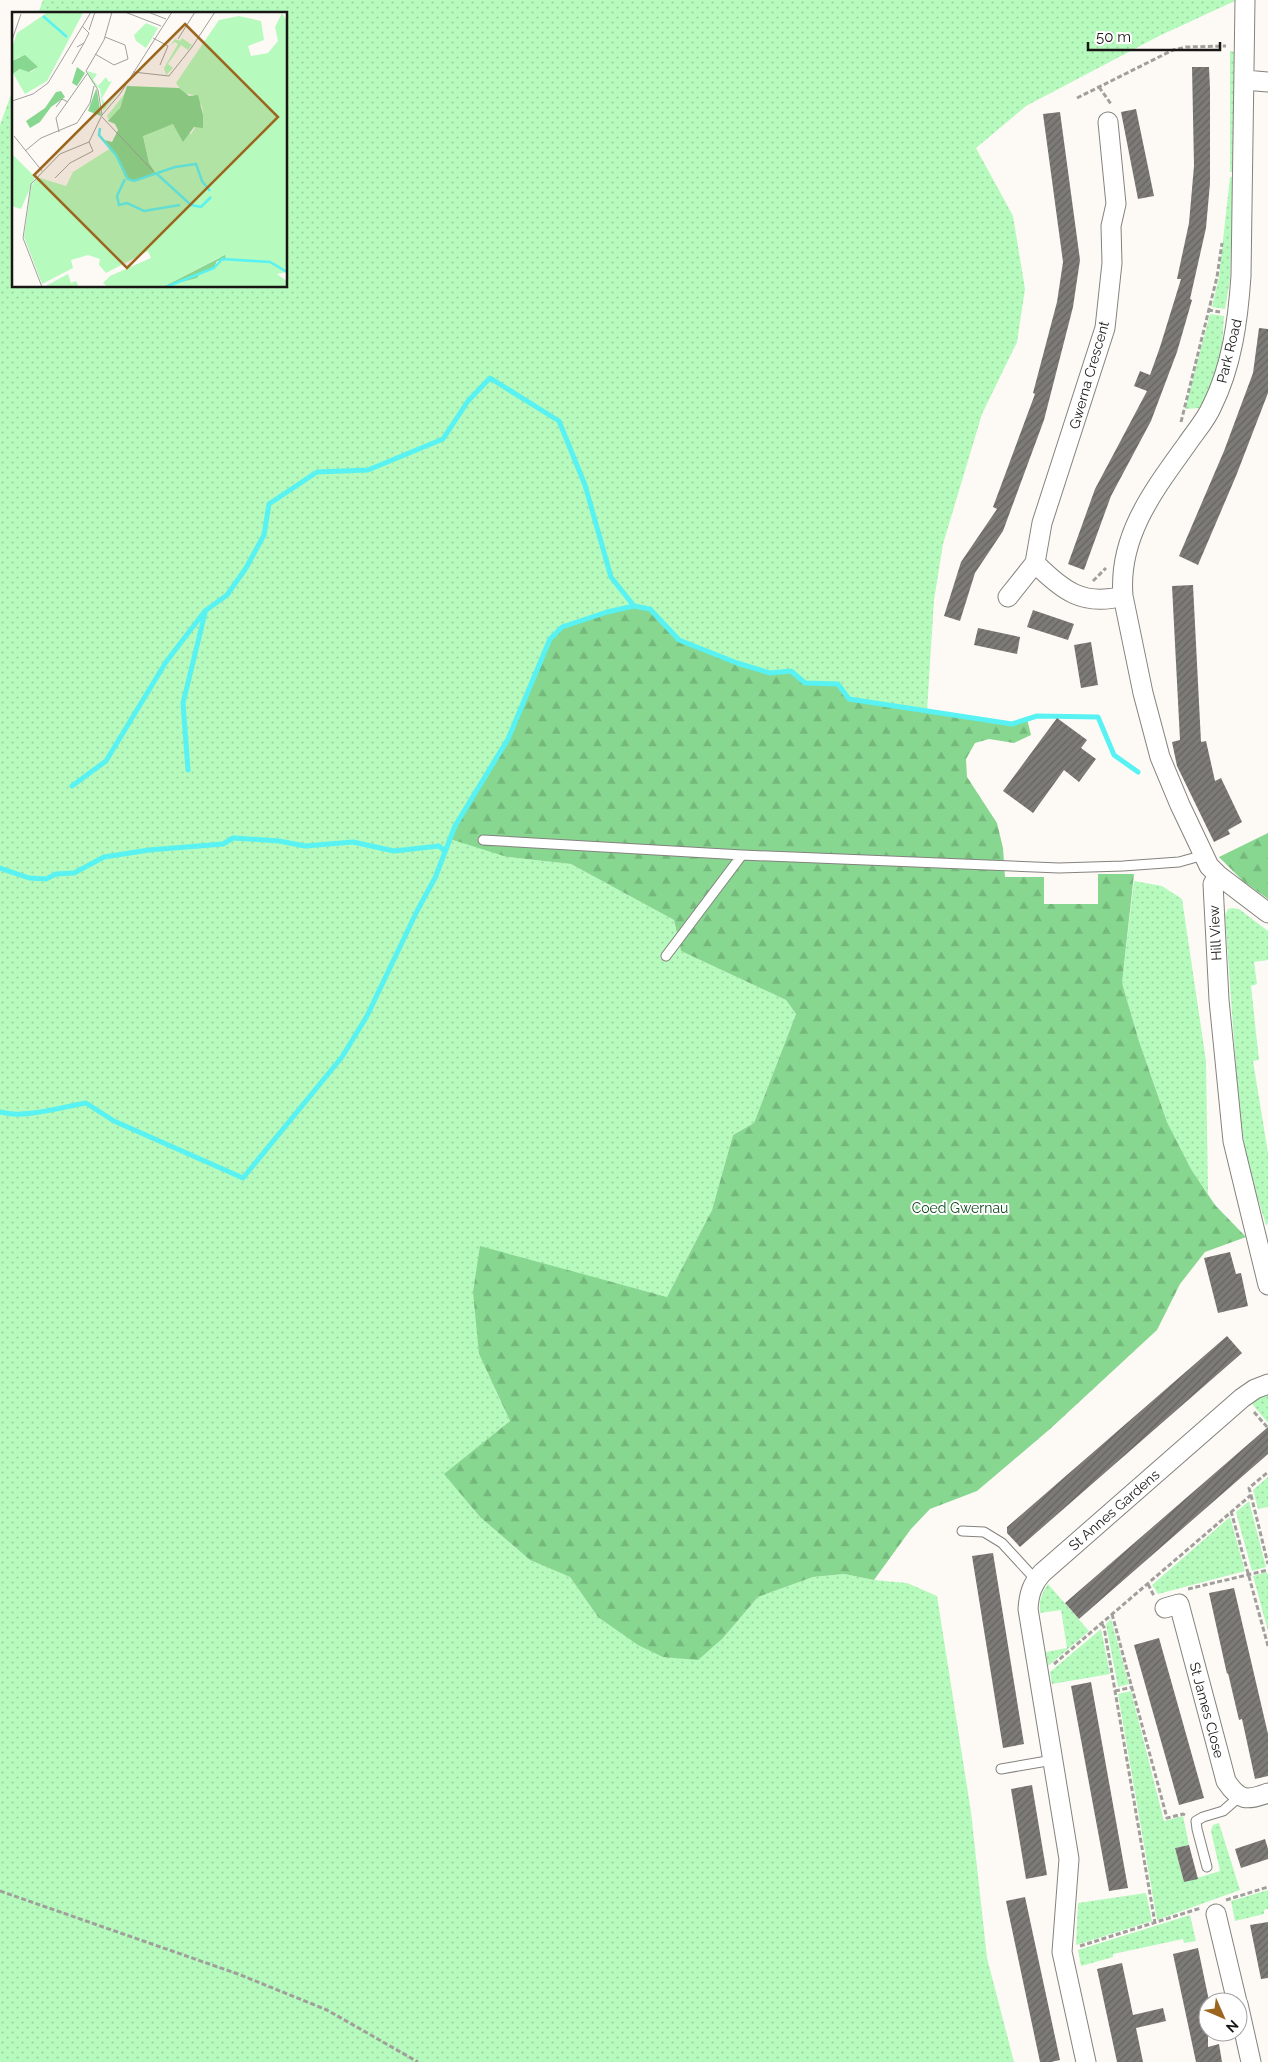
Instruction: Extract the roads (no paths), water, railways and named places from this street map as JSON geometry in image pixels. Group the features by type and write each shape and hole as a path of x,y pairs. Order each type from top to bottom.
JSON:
{"street":[{"name":"Park Road","path":"1123,596 1122,568 1127,546 1136,523 1168,470 1212,407 1220,388 1238,316 1246,0"},
{"path":"1245,80 1268,82"},
{"name":"Gwerna Crescent","path":"1035,564 1042,523 1105,328 1112,263 1111,226 1116,204 1112,116"},
{"path":"1008,596 1035,564 1057,584 1073,594 1096,599 1123,596 1143,693 1160,757 1180,805 1204,855 1218,876 1268,913"},
{"name":"Hill View","path":"1218,876 1213,884 1219,1000 1233,1140 1268,1285"},
{"name":"St Annes Gardens","path":"1036,1580 1242,1398 1255,1389 1268,1384"},
{"path":"1036,1580 1029,1593 1028,1609 1069,1859 1062,1952 1086,2062"},
{"name":"St James Close","path":"1164,1602 1179,1604 1226,1781 1239,1796"},
{"path":"1239,1796 1252,1799 1268,1793"},
{"path":"1216,1914 1235,1992"},
{"path":"1247,2042 1251,2062"}],"lane":[{"path":"483,840 742,855 1058,868 1179,862 1204,855"},
{"path":"666,956 742,855"},
{"path":"962,1531 984,1532 1002,1542 1036,1580"},
{"path":"1002,1769 1054,1760"},
{"path":"1207,1868 1196,1821 1223,1810 1239,1796"}],"waterway":[{"path":"72,786 106,761 166,662 205,611 227,595 246,568 264,535 269,504 317,472 368,470 443,439 468,401 490,378 559,421 585,485 611,577 634,606"},
{"path":"0,1112 10,1114 43,1112 86,1103 114,1121 243,1178 342,1057 367,1016 417,911 435,878 455,826 508,739 550,639 562,627 607,612 634,606 650,609 679,640 737,663 770,673 791,671 805,683 838,684 849,699 1012,724 1037,716 1098,717 1114,755 1138,772"},
{"path":"188,770 183,703 205,613"},
{"path":"0,868 29,878 46,879 56,874 74,873 104,857 149,850 223,844 233,838 279,841 305,846 353,842 394,851 439,846 445,851"}],"park label":[{"name":"Coed Gwernau","path":"960,1208"}]}
